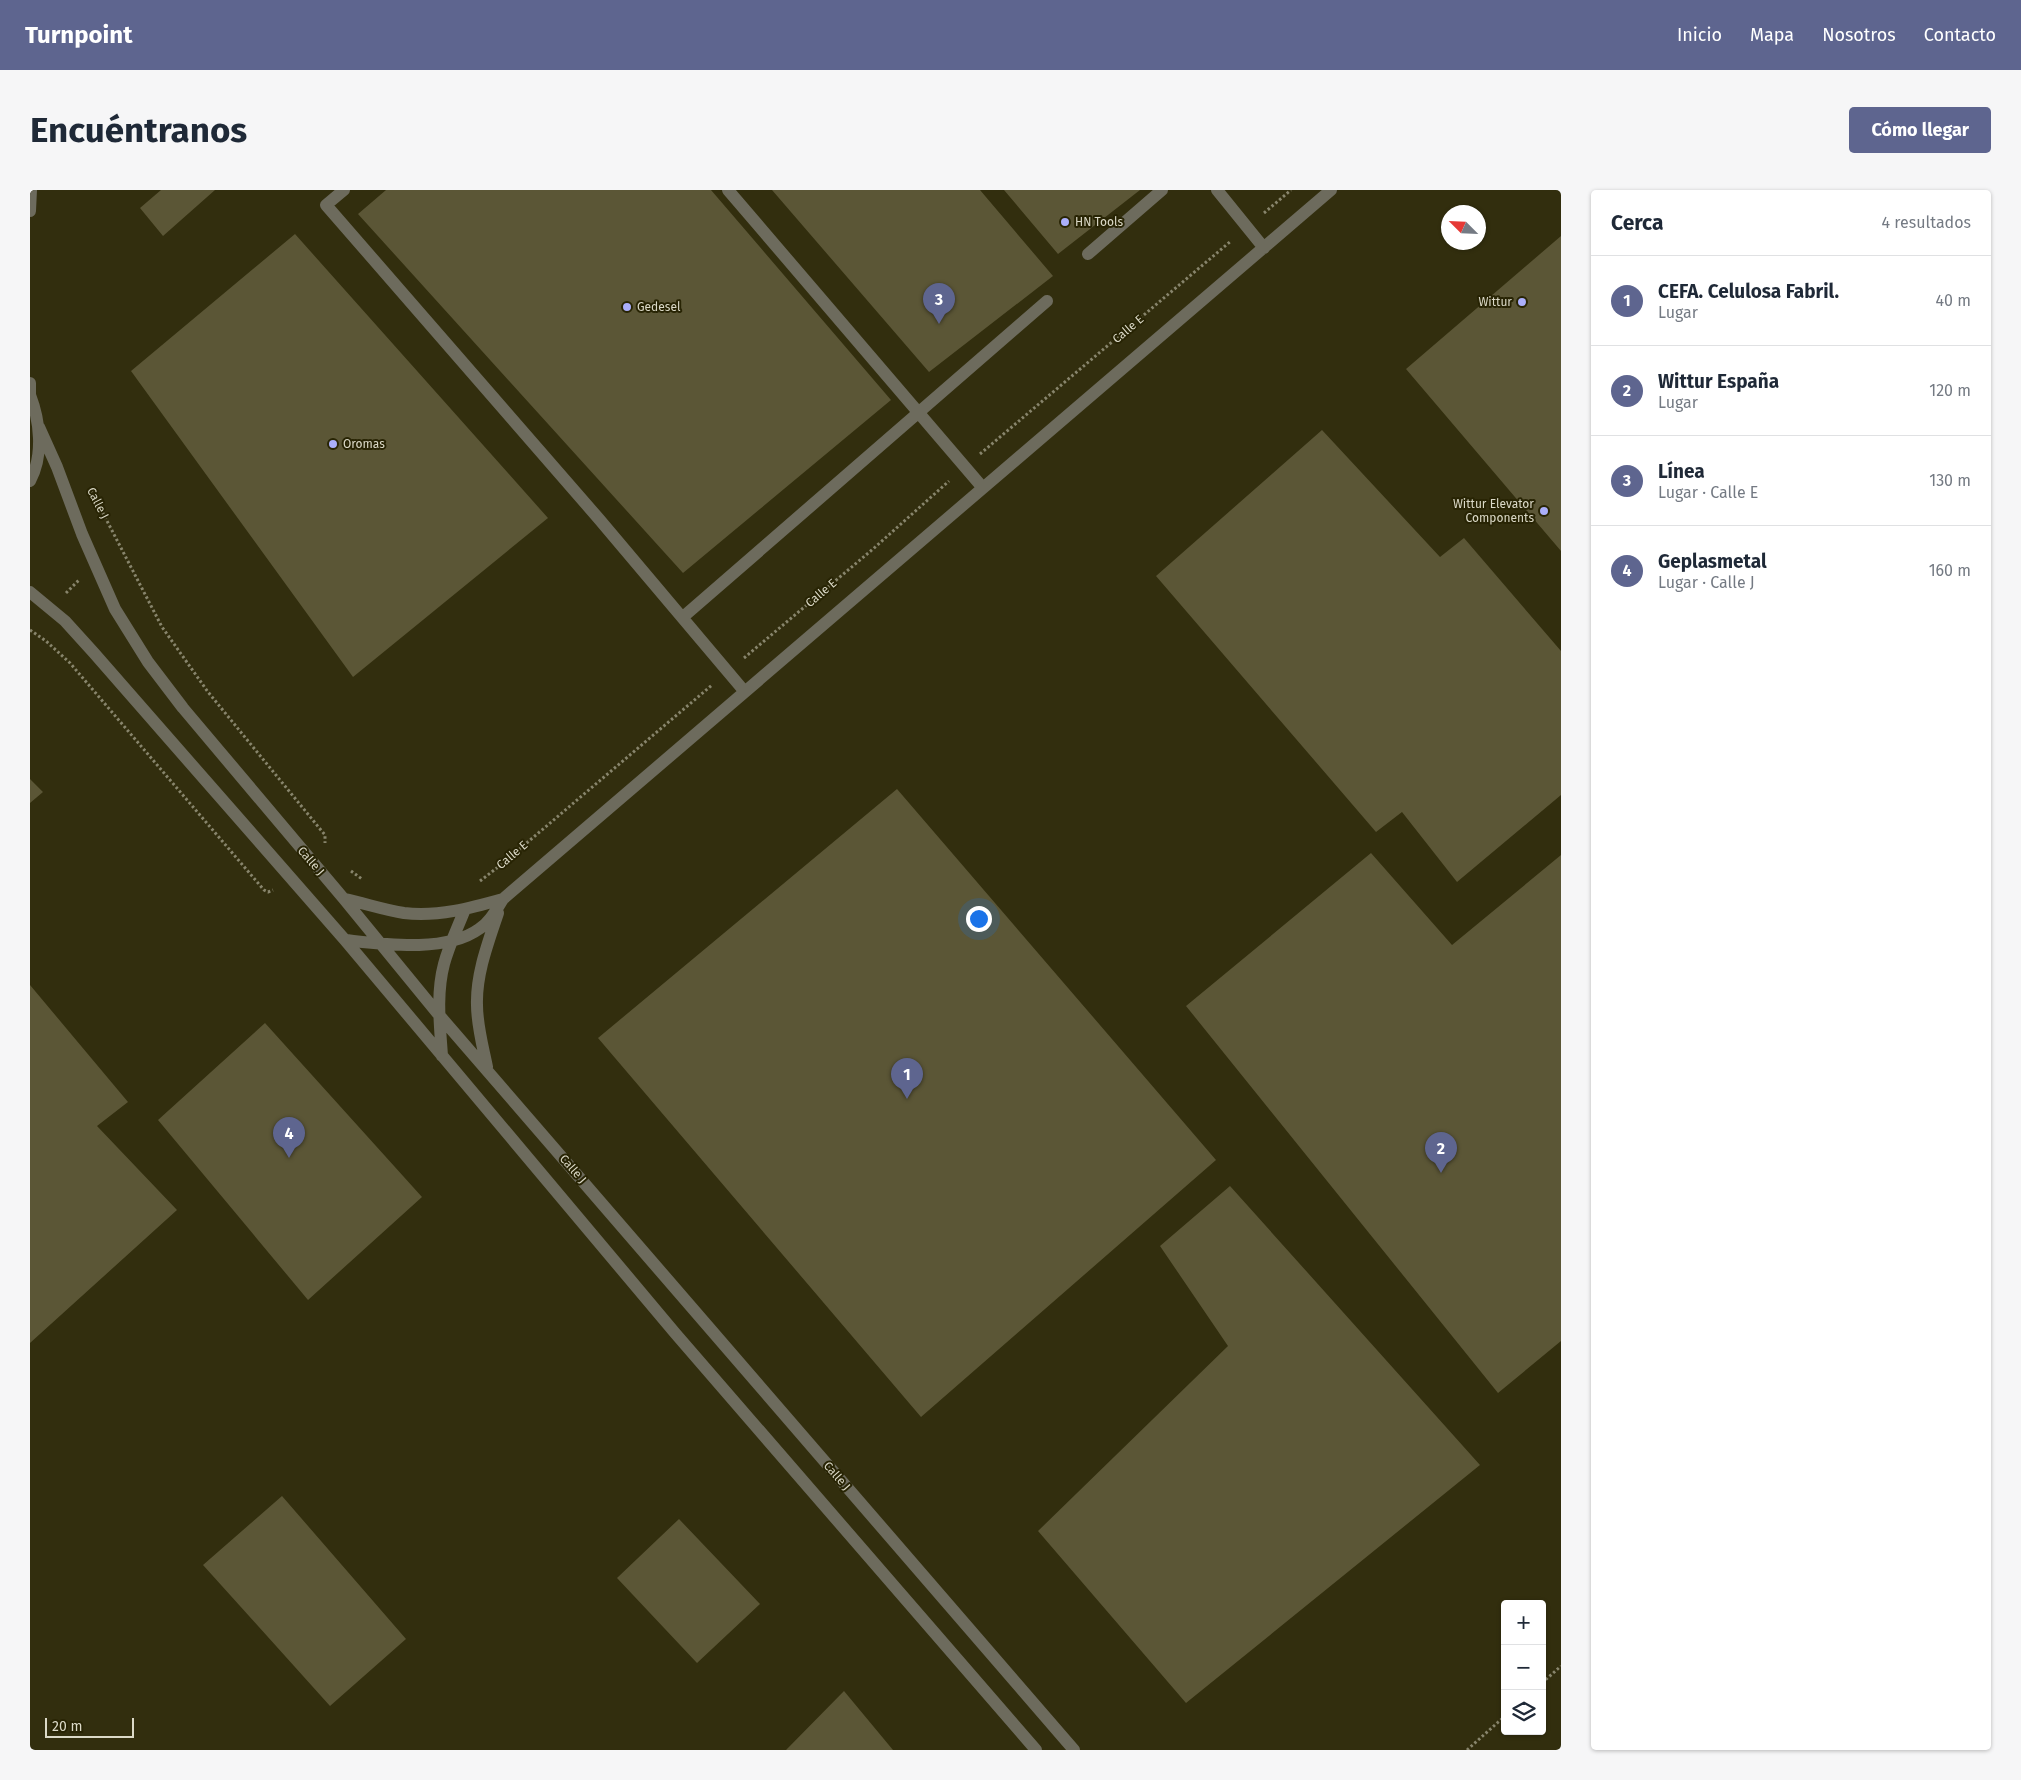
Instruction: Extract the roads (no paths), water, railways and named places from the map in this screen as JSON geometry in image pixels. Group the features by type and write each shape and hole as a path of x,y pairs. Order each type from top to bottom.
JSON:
{"street":[{"path":"30,211 31,190"},
{"path":"344,190 326,205 683,617 745,692"},
{"path":"728,190 983,488"},
{"path":"1088,254 1162,190"},
{"path":"1217,190 1264,248"},
{"name":"Calle E","path":"344,899 412,913 435,914 465,909 503,899 1331,190"},
{"path":"683,617 1047,301"},
{"path":"30,383 30,395 39,427 38,452 30,481"},
{"name":"Calle J","path":"39,427 115,610 148,662 182,708 344,899 439,1015 1074,1750"},
{"path":"30,592 65,621 94,653 345,940 675,1332 1036,1750"},
{"path":"345,940 380,944 430,944 452,940 478,930 493,915 503,899"},
{"path":"487,1069 477,1005 479,979 503,899"},
{"path":"442,1056 439,1015 440,984 444,963 465,909"}],"place":[{"name":"HN Tools","path":"1065,222"},
{"name":"Wittur","path":"1522,302"},
{"name":"Gedesel","path":"627,307"},
{"name":"Línea","path":"939,324"},
{"name":"Oromas","path":"333,444"},
{"name":"Wittur Elevator Components","path":"1544,511"},
{"name":"CEFA. Celulosa Fabril.","path":"907,1099"},
{"name":"Geplasmetal","path":"289,1158"},
{"name":"Wittur España","path":"1441,1173"}]}
